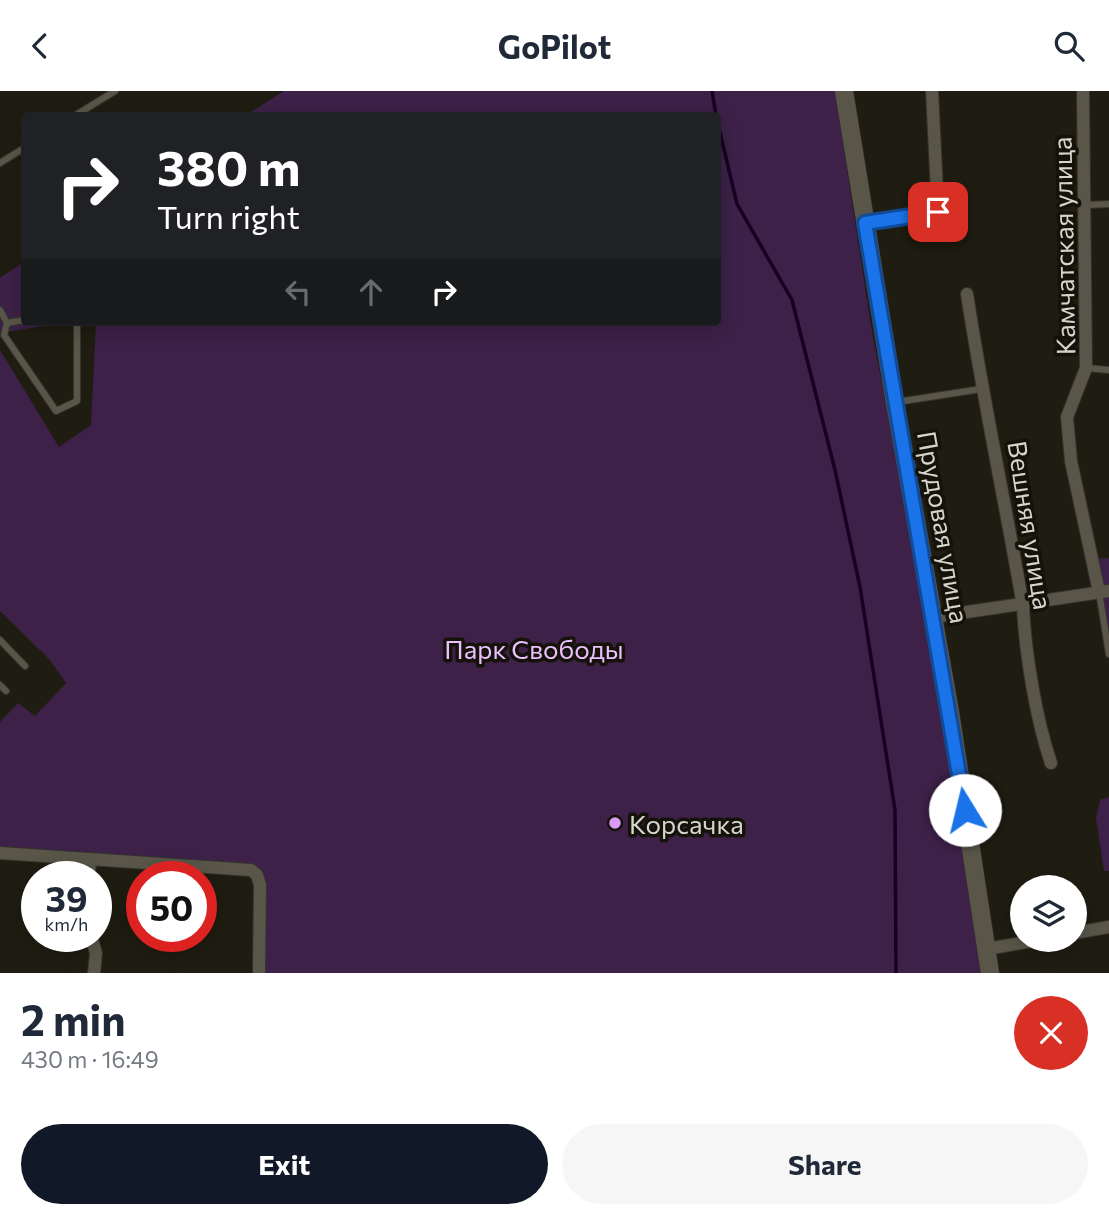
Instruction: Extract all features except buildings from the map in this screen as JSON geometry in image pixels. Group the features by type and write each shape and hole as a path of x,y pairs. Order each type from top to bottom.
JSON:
{"main road":[{"name":"Прудовая улица","path":"844,91 990,973"}],"street":[{"path":"932,91 938,212 943,228"},
{"name":"Камчатская улица","path":"1083,91 1086,368 1067,417 1071,461 1104,592"},
{"path":"865,223 938,212"},
{"name":"Вешняя улица","path":"967,294 981,389 992,429 1023,605 1024,628 1043,741 1051,763"},
{"path":"933,617 1104,592"},
{"path":"0,852 251,870 257,875 260,885 260,972"},
{"path":"1087,931 1109,927"},
{"path":"987,950 1010,945"},
{"path":"94,973 96,952"}],"lane":[{"path":"81,112 115,91"},
{"path":"0,163 21,150"},
{"path":"1086,205 1109,204"},
{"path":"0,310 7,323 4,335 56,411 77,401 77,326"},
{"path":"7,323 21,321"},
{"path":"1086,368 1109,370"},
{"path":"895,403 981,389"},
{"path":"1104,592 1109,654"},
{"path":"0,641 25,666"},
{"path":"0,685 6,691"}],"green space":[{"name":"Парк Свободы","path":"284,91 835,91 871,326 937,676 983,973 257,973 259,867 217,864 217,861 181,861 0,847 0,722 18,703 35,716 66,683 49,659 0,611 0,350 59,447 91,425 96,326 721,326 721,112 251,112"},
{"path":"21,264 21,326 43,326 0,333 0,278"},
{"path":"1109,558 1109,642 1096,559"},
{"path":"1109,797 1109,871 1104,871 1096,818 1100,800"}],"waterway":[{"path":"712,91 716,112"},
{"path":"721,137 737,204 792,300 835,470 860,587 895,810 896,973"}],"place":[{"name":"Корсачка","path":"615,823"}],"route":[{"path":"938,212 865,223 965,810"}]}
